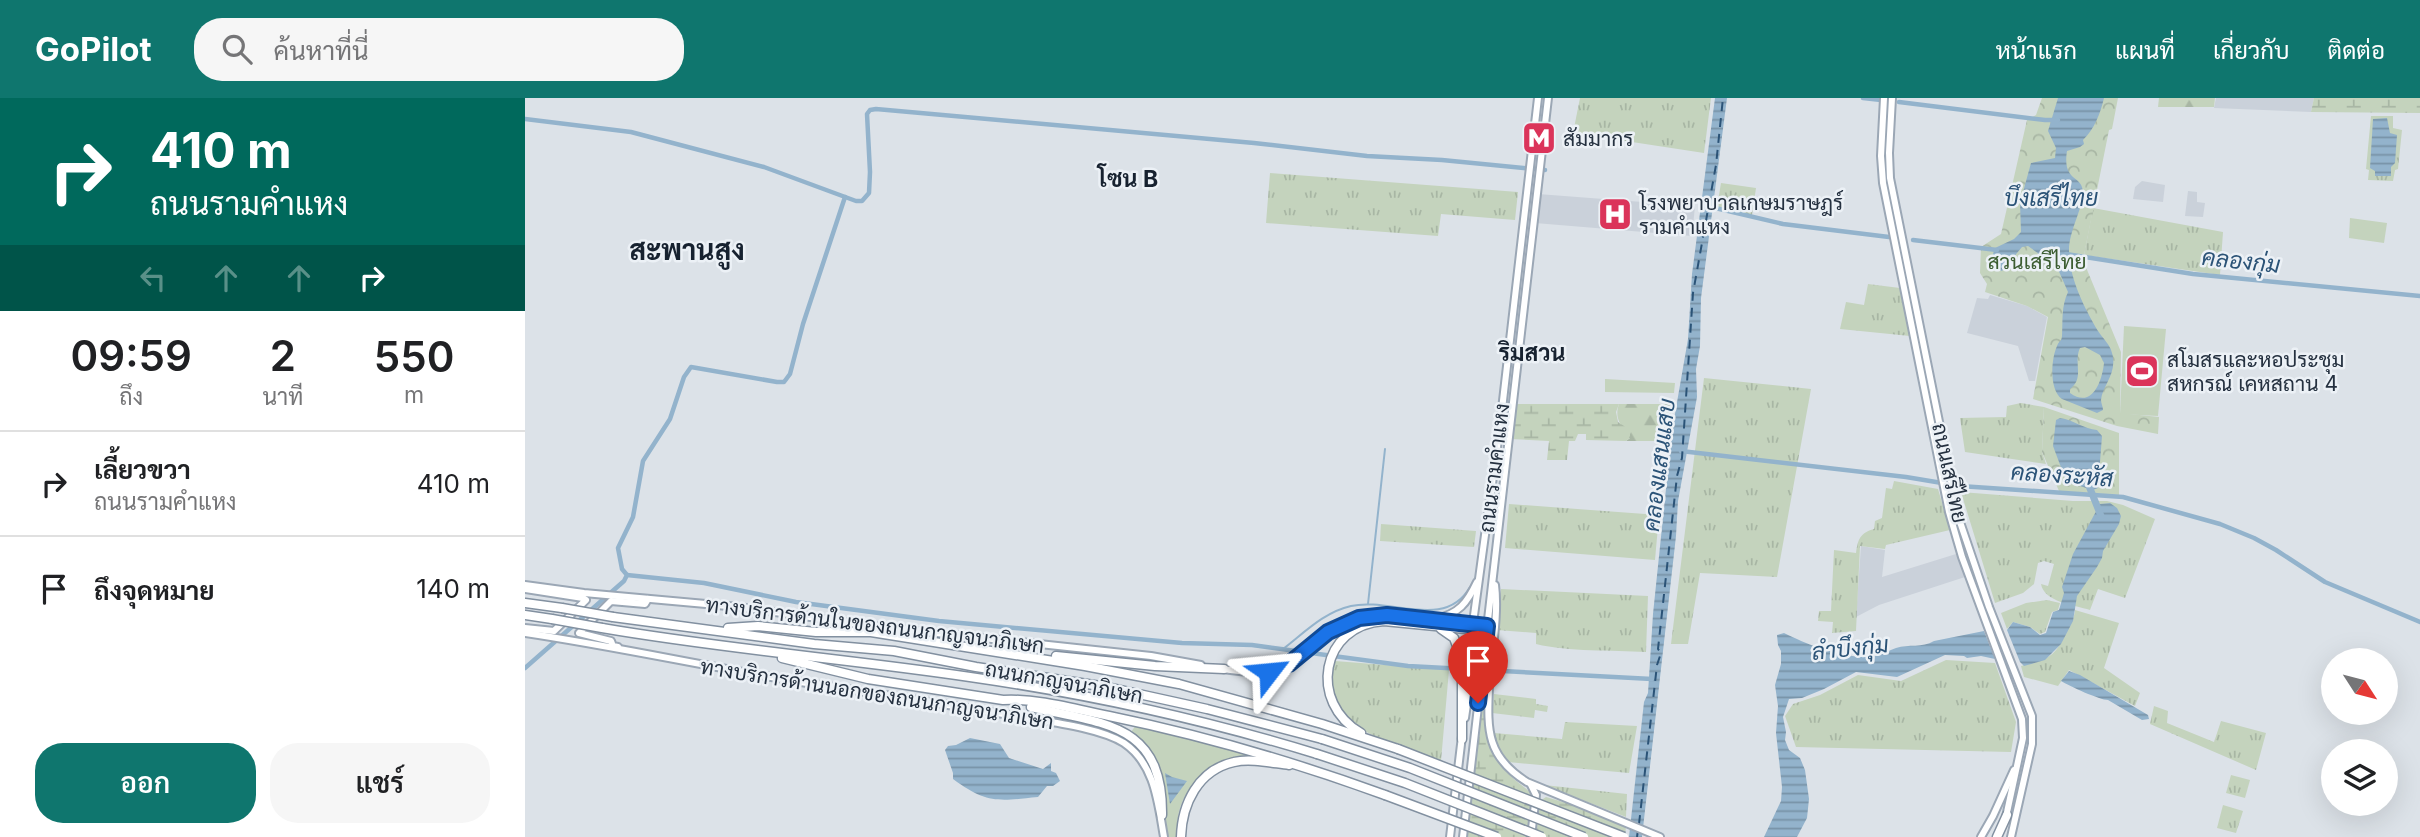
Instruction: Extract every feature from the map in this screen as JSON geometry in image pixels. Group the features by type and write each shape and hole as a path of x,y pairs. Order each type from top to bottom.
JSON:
{"highway":[{"name":"ถนนกาญจนาภิเษก","path":"525,603 814,644 894,651 976,667 1107,687 1207,709 1322,739 1410,768 1584,837"},
{"name":"ถนนกาญจนาภิเษก","path":"525,615 738,649 969,677 1080,695 1204,721 1405,783 1542,837"},
{"path":"1373,740 1347,723 1334,708 1327,684 1328,669 1339,643 1354,629 1375,621 1487,629"},
{"path":"714,629 758,626 816,632 871,632 1025,655 1179,684 1373,740 1624,837"},
{"path":"1435,626 1454,638 1466,675 1462,739"},
{"path":"738,649 868,679 1003,700 1108,724 1131,735 1145,750 1156,769 1162,796 1162,815"},
{"path":"1025,655 1224,669"},
{"path":"1003,700 1076,709 1181,731 1261,752 1497,837"},
{"path":"1181,837 1186,804 1199,784 1215,769 1236,761 1302,765"},
{"path":"2000,837 2007,815"}],"main road":[{"name":"ถนนรามคำแหง","path":"1466,675 1472,660 1472,627 1499,433 1538,98"},
{"name":"ถนนรามคำแหง","path":"1463,837 1481,677 1486,661 1487,629 1548,98"},
{"name":"ถนนเสรีไทย","path":"1884,98 1881,156 1883,183 1945,474 1964,536 2029,707 2033,725 2032,744 2011,837"},
{"name":"ถนนเสรีไทย","path":"1892,98 1890,178 1945,474 1944,492 1956,539 2022,719 2023,738 2007,815"},
{"path":"1499,433 1509,434"},
{"path":"1489,512 1500,513"},
{"path":"1427,620 1444,617 1459,610 1469,598 1481,572"},
{"path":"1494,572 1496,591 1486,661 1490,677 1487,722 1492,744 1504,764 1527,782 1536,795 1532,837"},
{"path":"525,587 586,600 554,631 525,631"},
{"name":"ทางบริการด้านในของถนนกาญจนาภิเษก","path":"525,587 739,607 881,627 1151,656 1224,669 1269,672 1289,664 1328,632 1354,619 1378,615 1427,620"},
{"path":"613,646 611,641 579,633 611,601 645,604 648,599"},
{"path":"1427,620 1472,627"},
{"name":"ทางบริการด้านนอกของถนนกาญจนาภิเษก","path":"525,631 709,667 1043,721 1108,735 1126,744 1147,769 1162,815 1164,837"},
{"path":"564,638 1041,717 1043,721"},
{"path":"1450,837 1462,739"},
{"path":"1981,837 2018,762"},
{"path":"1527,782 1660,837"},
{"path":"1532,837 1539,800 1550,791"}],"shaded area":[{"path":"2216,98 2314,98 2311,112 2214,108"},
{"path":"2142,181 2165,185 2163,202 2133,199 2135,187"},
{"path":"2188,191 2197,192 2197,202 2205,203 2203,217 2185,216"},
{"name":"โรงพยาบาลเกษมราษฎร์ รามคำแหง","path":"1538,194 1695,206 1692,236 1535,223"},
{"path":"1990,295 2027,306 2047,317 2035,381 2029,381 2018,346 1967,333 1977,298 1988,299"},
{"path":"1861,546 1885,550 1882,577 1956,554 1965,577 1879,605 1856,617"}],"green space":[{"path":"1580,98 1711,98 1704,153 1573,133"},
{"name":"สวนเสรีไทย","path":"2042,98 2118,98 2083,260 2121,352 2120,413 2159,417 2158,434 2117,426 2033,399 2048,317 2027,306 1985,292 1987,284 1980,273 1981,247 2001,234 2027,120 2036,115"},
{"path":"2159,98 2215,98 2214,107 2158,107"},
{"path":"2314,98 2420,98 2420,113 2311,112"},
{"path":"2371,116 2393,116 2393,128 2402,130 2398,169 2395,170 2393,181 2368,180 2369,170 2366,169"},
{"path":"1270,173 1518,192 1515,220 1441,214 1438,236 1266,223"},
{"path":"1721,183 1756,188 1752,215 1717,207"},
{"path":"2093,208 2223,232 2220,275 2084,255"},
{"path":"2350,218 2387,223 2384,243 2349,238"},
{"path":"1868,284 1900,288 1910,336 1840,329 1846,302 1864,305"},
{"name":"สโมสรและหอประชุม สหกรณ์ เคหสถาน 4","path":"2124,326 2166,329 2158,416 2120,414"},
{"path":"1704,378 1811,389 1777,577 1700,573 1688,644 1671,644"},
{"path":"1605,379 1675,383 1674,393 1605,392"},
{"path":"2021,403 2044,407 2042,452 2046,464 1965,452 1960,418 2006,417 2007,406"},
{"path":"1515,404 1619,404 1616,412 1618,422 1630,430 1630,438 1626,441 1586,440 1586,434 1578,434 1575,441 1569,441 1567,460 1547,460 1549,441 1510,439"},
{"path":"1619,404 1672,404 1669,433 1656,435 1655,441 1626,441 1630,438 1618,418"},
{"path":"2044,407 2119,433 2119,495 2059,491 2042,452"},
{"path":"1894,481 1938,489 1950,530 1886,545 1885,549 1860,546 1856,631 1832,633 1833,622 1818,621 1819,611 1831,611 1834,550 1856,553 1861,537 1874,529 1875,521 1882,518 1886,488 1892,489"},
{"path":"1961,492 2107,501 2155,519 2125,598 2098,589 2090,610 2054,599 2043,590 2041,584 2048,586 2054,564 2044,561 2038,563 2034,584 2023,593 1995,603"},
{"path":"1509,504 1659,515 1655,560 1505,548"},
{"path":"1381,524 1476,531 1474,547 1380,541"},
{"path":"1501,589 1648,596 1646,652 1549,647 1536,644 1536,633 1497,630"},
{"path":"2047,600 2060,603 2058,610 2052,612 2045,632 2040,634 2030,627 2013,622 2007,629 2001,613 2026,603"},
{"path":"2075,610 2119,623 2104,668 2140,693 2135,706 2069,670 2058,686 2024,677 2021,666 2050,656 2059,647"},
{"path":"1946,660 1995,663 2016,722 2011,752 1796,747 1785,716 1793,704 1820,695 1858,675 1901,681"},
{"path":"1335,661 1449,670 1441,761 1377,737 1349,720 1339,708 1333,693 1331,677"},
{"path":"1484,671 1488,671 1486,714 1489,739 1501,763 1532,795 1527,837 1466,837"},
{"path":"1494,694 1536,699 1536,704 1548,706 1547,712 1535,710 1534,718 1492,713"},
{"path":"2154,706 2168,711 2167,723 2214,742 2221,721 2266,733 2256,770 2150,724"},
{"path":"1565,722 1637,726 1629,773 1508,762 1497,745 1494,733 1562,739"},
{"path":"1136,725 1259,755 1226,762 1199,778 1182,803 1177,837 1167,837 1158,768 1144,744 1131,732"},
{"path":"2231,775 2250,780 2245,798 2226,793"},
{"path":"1544,785 1627,794 1626,817"},
{"path":"1546,797 1577,806 1626,826 1625,837 1536,837 1540,801"},
{"path":"2223,805 2243,811 2236,833 2217,828"}],"water":[{"path":"1715,98 1727,98 1701,298 1700,346 1696,369 1697,397 1678,501 1642,837 1629,837 1644,702 1648,693 1653,614 1672,431 1688,339 1692,274"},
{"name":"บึงเสรีไทย","path":"2058,98 2104,98 2097,120 2083,140 2084,144 2067,151 2066,161 2067,168 2080,183 2083,193 2069,250 2074,282 2098,331 2110,347 2113,360 2101,400 2103,410 2097,413 2062,399 2053,382 2053,358 2062,338 2063,308 2068,292 2057,267 2028,246 2022,247 2002,271 1997,269 1992,257 1995,248 2014,239 2021,232 2020,203 2031,163 2055,158 2056,148 2048,131","holes":["2085,347 2100,355 2104,363 2095,391 2084,398 2070,393 2077,380 2080,348"]},
{"path":"2387,118 2390,133 2397,135 2395,163 2391,167 2391,176 2375,176 2375,171 2370,168 2373,119"},
{"path":"2060,418 2097,430 2102,436 2098,488 2093,490 2070,483 2065,478 2053,446 2056,420"},
{"path":"2110,503 2117,508 2121,516 2119,524 2097,567 2077,596 2073,621 2061,644 2045,660 2024,666 2007,630 2013,622 2030,627 2040,635 2046,633 2053,612 2059,610 2064,593 2062,587 2073,554 2100,504"},
{"path":"1984,631 1995,659 1945,655 1897,677 1856,672 1802,698 1789,699 1783,717 1785,740 1789,750 1800,758 1805,770 1809,799 1807,818 1797,837 1764,837 1781,801 1782,787 1776,733 1778,706 1775,685 1781,664 1777,635 1784,633 1829,651 1865,657"},
{"path":"2069,671 2148,715 2149,719 2142,720 2108,700 2061,681"},
{"path":"970,738 1000,744 1009,758 1043,769 1051,763 1051,771 1056,773 1060,781 1053,786 1047,786 1038,797 1002,800 975,793 953,779 945,750 948,746"},
{"path":"1165,773 1187,781 1170,804"}],"waterway":[{"path":"1863,98 1881,100"},
{"path":"1899,102 2058,120"},
{"path":"525,119 631,132 764,167 856,201 862,201 869,193 867,114 876,109 1254,143 1367,156 1545,170"},
{"path":"525,668 624,581 627,575 622,569 618,548 633,517 643,461 670,419 684,377 691,367 777,382 784,382 790,374 803,324 845,197"},
{"path":"1711,207 1783,224 1889,237"},
{"path":"1913,240 1997,250"},
{"name":"คลองกุ่ม","path":"2066,254 2193,274 2420,296"},
{"path":"1368,604 1385,449"},
{"name":"คลองระหัส","path":"1681,451 1906,477 1960,486 2123,497 2220,524 2254,538 2325,582 2420,622"},
{"name":"คลองระหัส","path":"2087,481 2101,516"},
{"path":"627,575 704,583 796,602 939,621 1182,643 1252,645 1408,666 1652,679"},
{"path":"1283,649 1315,624 1341,609 1366,604 1432,610 1459,600 1470,587"}],"ferry route":[{"path":"1639,824 1657,665 1661,653 1658,649 1677,476 1682,458 1693,293 1716,165 1723,98"},
{"path":"1637,837 1638,830"}],"place":[{"name":"สัมมากร","path":"1539,138"},
{"name":"โรงพยาบาลเกษมราษฎร์ รามคำแหง","path":"1615,214"},
{"name":"สโมสรและหอประชุม สหกรณ์ เคหสถาน 4","path":"2142,371"}],"district":[{"name":"โซน B","path":"1128,179"},
{"name":"สะพานสูง","path":"687,250"},
{"name":"ริมสวน","path":"1532,353"}],"route":[{"path":"1269,672 1289,664 1328,632 1354,619 1387,615 1487,626 1478,703"}],"water label":[{"name":"คลองแสนแสบ","path":"1659,465"},
{"name":"ลำบึงกุ่ม","path":"1850,648"}]}
